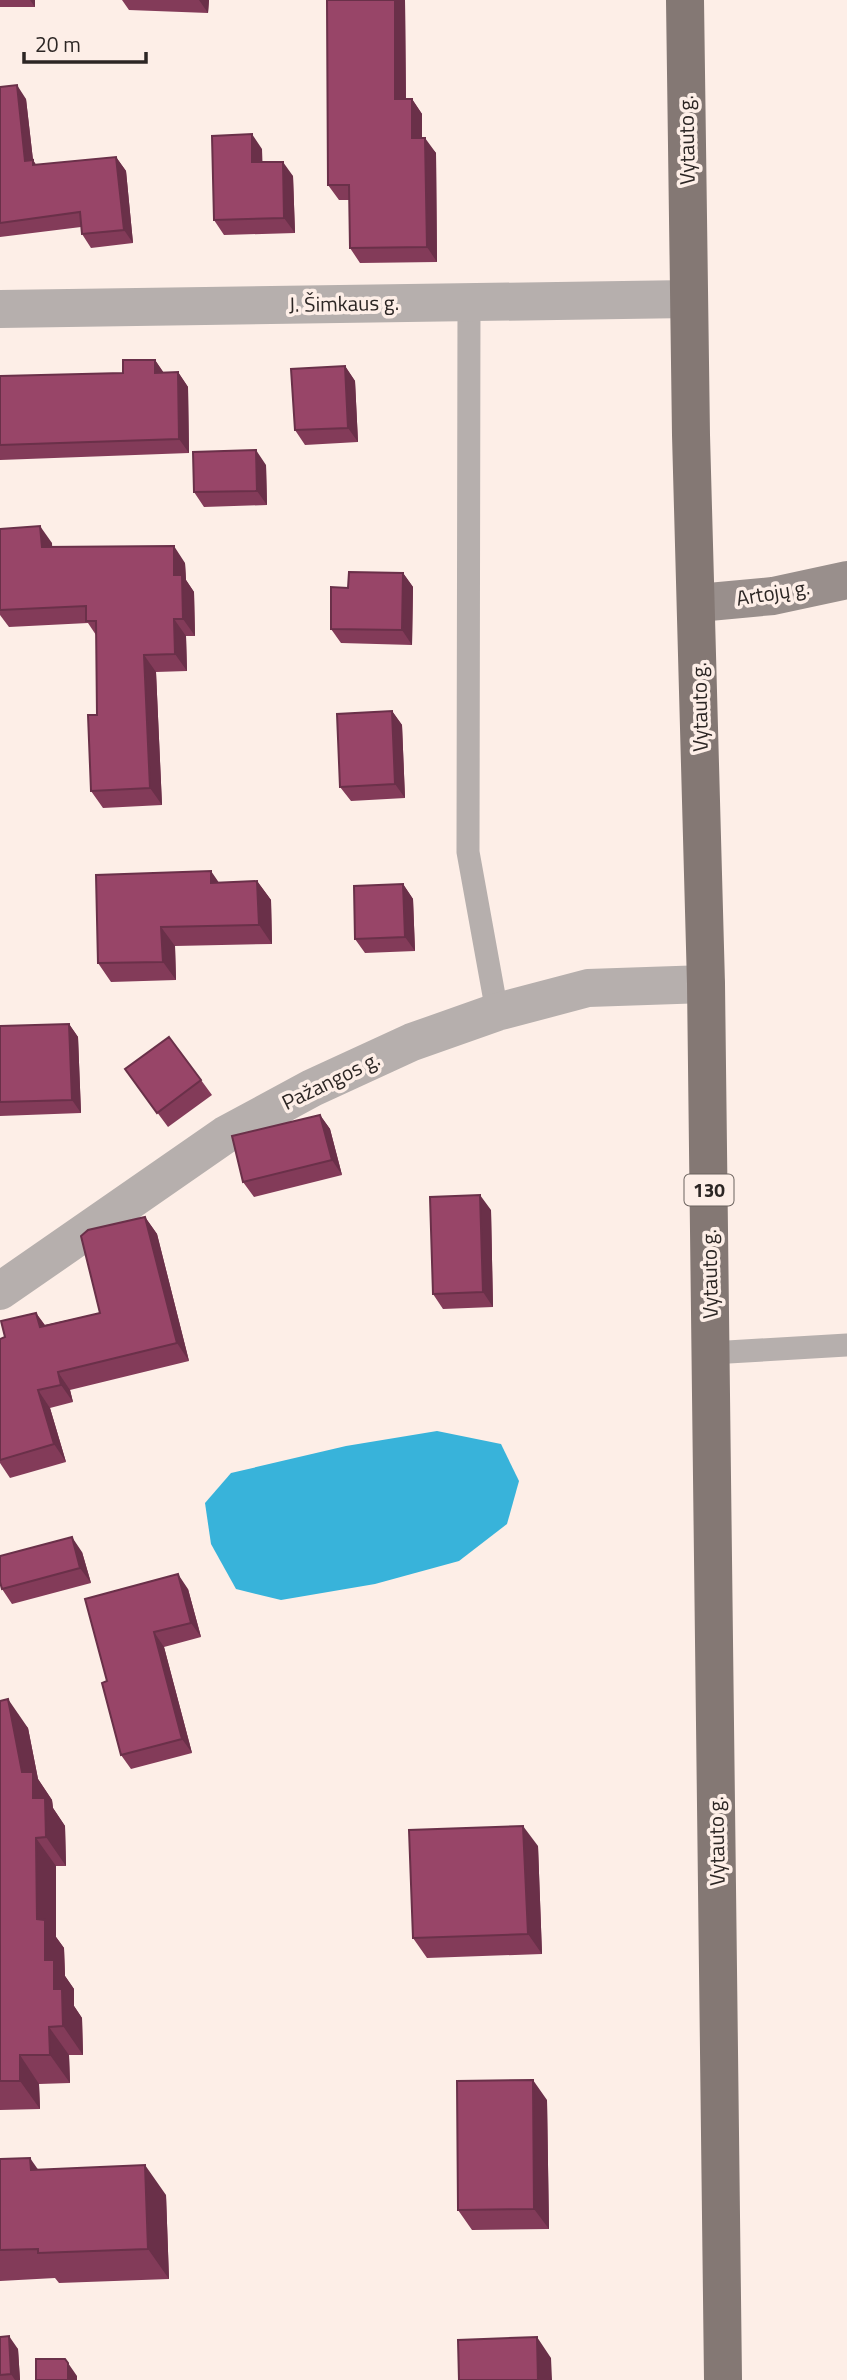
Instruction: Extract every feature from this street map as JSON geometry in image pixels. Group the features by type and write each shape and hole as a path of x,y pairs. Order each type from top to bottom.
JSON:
{"main road":[{"name":"Vytauto g.","path":"685,0 689,299 706,984 723,2380"},
{"name":"Artojų g.","path":"698,603 773,596 847,580"}],"street":[{"name":"J. Šimkaus g.","path":"0,309 689,299"},
{"name":"Pažangos g.","path":"0,1291 225,1135 312,1088 412,1042 497,1012 588,988 706,984"}],"lane":[{"path":"469,302 468,852 497,1012"},
{"path":"711,1353 847,1345"}],"water":[{"path":"437,1431 501,1444 519,1481 507,1524 459,1561 375,1584 281,1600 236,1589 211,1544 205,1503 231,1473 346,1446"}],"building":[{"path":"327,0 395,0 395,99 412,99 412,138 425,138 427,247 350,248 349,185 328,185"},
{"path":"17,85 25,161 33,160 33,165 116,157 124,230 82,234 80,212 0,223 0,87"},
{"path":"252,134 252,162 283,162 284,218 214,220 212,136"},
{"path":"123,360 155,360 155,373 178,372 179,439 0,445 0,376 123,373"},
{"path":"345,366 348,428 295,430 291,369"},
{"path":"256,450 257,491 194,492 193,452"},
{"path":"40,526 42,547 174,546 174,575 182,575 183,619 174,619 175,654 144,655 150,788 91,791 88,715 97,715 96,621 86,621 86,606 0,610 0,529"},
{"path":"349,572 403,573 402,630 331,629 331,587 348,588"},
{"path":"392,711 395,784 340,787 337,714"},
{"path":"211,871 211,883 257,881 259,925 161,927 163,962 98,963 96,875"},
{"path":"403,884 405,937 355,939 354,886"},
{"path":"69,1024 72,1100 0,1102 0,1026"},
{"path":"169,1037 201,1080 157,1113 125,1069"},
{"path":"320,1115 332,1160 243,1182 232,1136"},
{"path":"480,1195 483,1292 433,1294 430,1197"},
{"path":"145,1217 177,1343 58,1372 61,1385 38,1390 54,1444 0,1460 0,1339 5,1337 1,1321 36,1313 40,1327 100,1313 81,1236 88,1230"},
{"path":"72,1537 80,1568 2,1589 0,1556"},
{"path":"178,1574 191,1623 154,1632 182,1739 121,1755 102,1683 107,1681 85,1599"},
{"path":"8,1699 22,1772 33,1772 33,1798 45,1798 46,1837 36,1838 37,1919 45,1920 45,1960 54,1960 54,1989 62,1989 63,2026 49,2027 50,2055 20,2055 20,2081 0,2081 0,1701"},
{"path":"523,1826 528,1934 413,1938 409,1830"},
{"path":"533,2080 534,2209 458,2210 457,2081"},
{"path":"30,2158 31,2170 145,2165 148,2249 38,2253 38,2249 0,2250 0,2159"},
{"path":"9,2336 11,2374 0,2375 0,2337"},
{"path":"537,2337 538,2380 459,2380 458,2340"},
{"path":"36,2359 65,2359 68,2363 68,2380 36,2380"}]}
